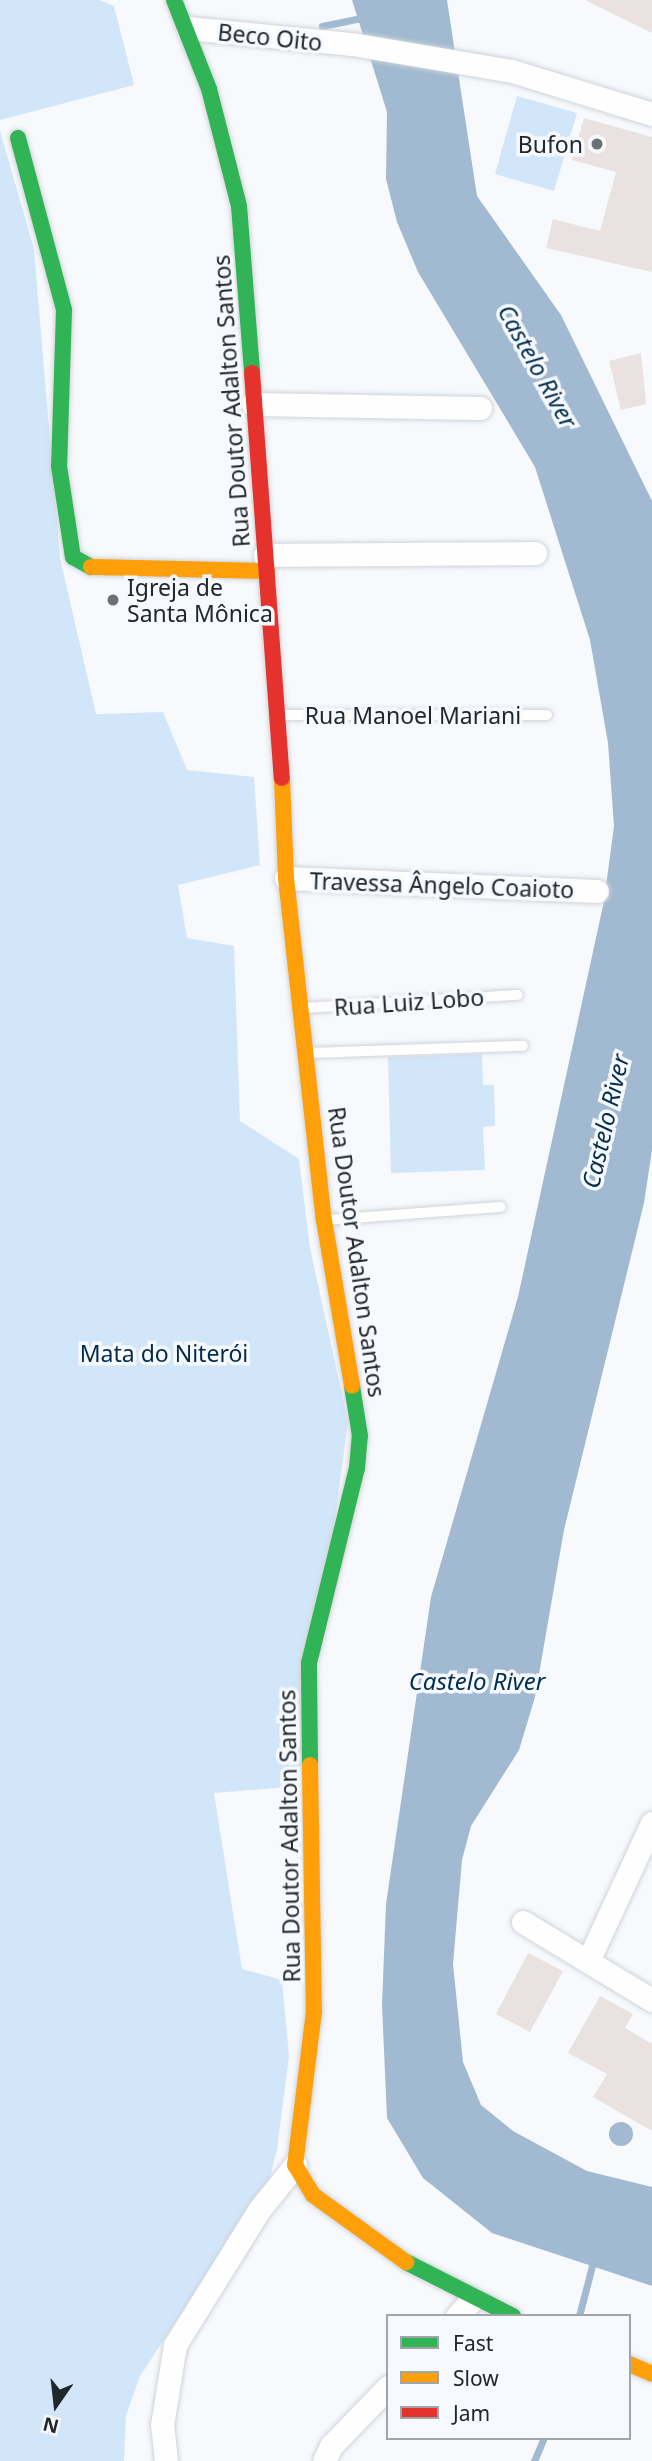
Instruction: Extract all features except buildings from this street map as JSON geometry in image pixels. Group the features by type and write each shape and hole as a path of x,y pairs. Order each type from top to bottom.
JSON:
{"main road":[{"name":"Rua Doutor Adalton Santos","path":"174,0 188,28 239,206 280,715 286,878 324,1220 360,1436 357,1468 309,1663 314,1999 295,2165"},
{"path":"18,138 64,310 59,466 73,557 82,566 266,563"},
{"path":"295,2165 313,2195 346,2223 473,2299 508,2314"},
{"path":"631,2365 652,2374"}],"street":[{"name":"Beco Oito","path":"188,28 352,44 512,71 652,114"},
{"path":"253,404 480,408"},
{"path":"266,563 536,554"},
{"name":"Travessa Ângelo Coaioto","path":"286,878 597,891"},
{"path":"588,1961 652,1823"},
{"path":"523,1922 652,2000"},
{"path":"166,2461 162,2425 175,2345 259,2210 295,2165"},
{"path":"459,2314 473,2299"},
{"path":"324,2461 331,2446 386,2389"}],"lane":[{"name":"Rua Manoel Mariani","path":"280,715 547,715"},
{"name":"Rua Luiz Lobo","path":"300,1009 518,995"},
{"path":"305,1053 523,1046"},
{"path":"324,1220 500,1207"}],"green space":[{"path":"0,0 99,0 114,6 134,85 0,120"},
{"path":"517,96 577,113 554,191 495,174"},
{"name":"Mata do Niterói","path":"0,131 34,249 60,558 96,714 163,712 187,770 254,777 260,865 178,885 187,938 234,946 240,1121 299,1159 310,1248 348,1422 299,1786 214,1793 242,1969 282,1980 289,2056 277,2150 269,2181 140,2376 126,2416 124,2461 0,2461"},
{"path":"482,1054 483,1085 494,1085 495,1126 483,1127 485,1170 391,1173 388,1057"}],"water":[{"name":"Castelo River","path":"352,0 447,0 477,196 561,315 652,501 652,1150 644,1203 564,1530 535,1697 519,1750 471,1826 462,1860 453,1964 463,2062 481,2105 513,2131 587,2171 652,2187 652,2286 492,2233 423,2178 387,2118 382,2005 386,1904 431,1597 518,1297 604,901 614,826 608,743 590,640 535,467 418,272 397,222 386,179 387,112"},
{"path":"621,2122 630,2125 633,2134 630,2143 621,2146 612,2143 609,2134 612,2125"}],"waterway":[{"path":"322,26 366,17"},
{"path":"580,2314 593,2262"},
{"path":"534,2461 543,2440"}],"traffic: fast":[{"path":"174,0 209,89 239,206 252,373"},
{"path":"18,138 64,310 59,466 73,557 91,567"},
{"path":"310,1765 309,1663 357,1468 360,1436 352,1386"},
{"path":"406,2262 509,2314"}],"traffic: slow":[{"path":"91,567 267,571"},
{"path":"282,778 286,878 324,1220 352,1386"},
{"path":"310,1765 314,2011 295,2165 313,2195 406,2262"},
{"path":"631,2365 652,2374"}],"traffic: jam":[{"path":"252,373 282,778"}],"place":[{"name":"Bufon","path":"597,144"},
{"name":"Igreja de Santa Mônica","path":"113,600"}]}
